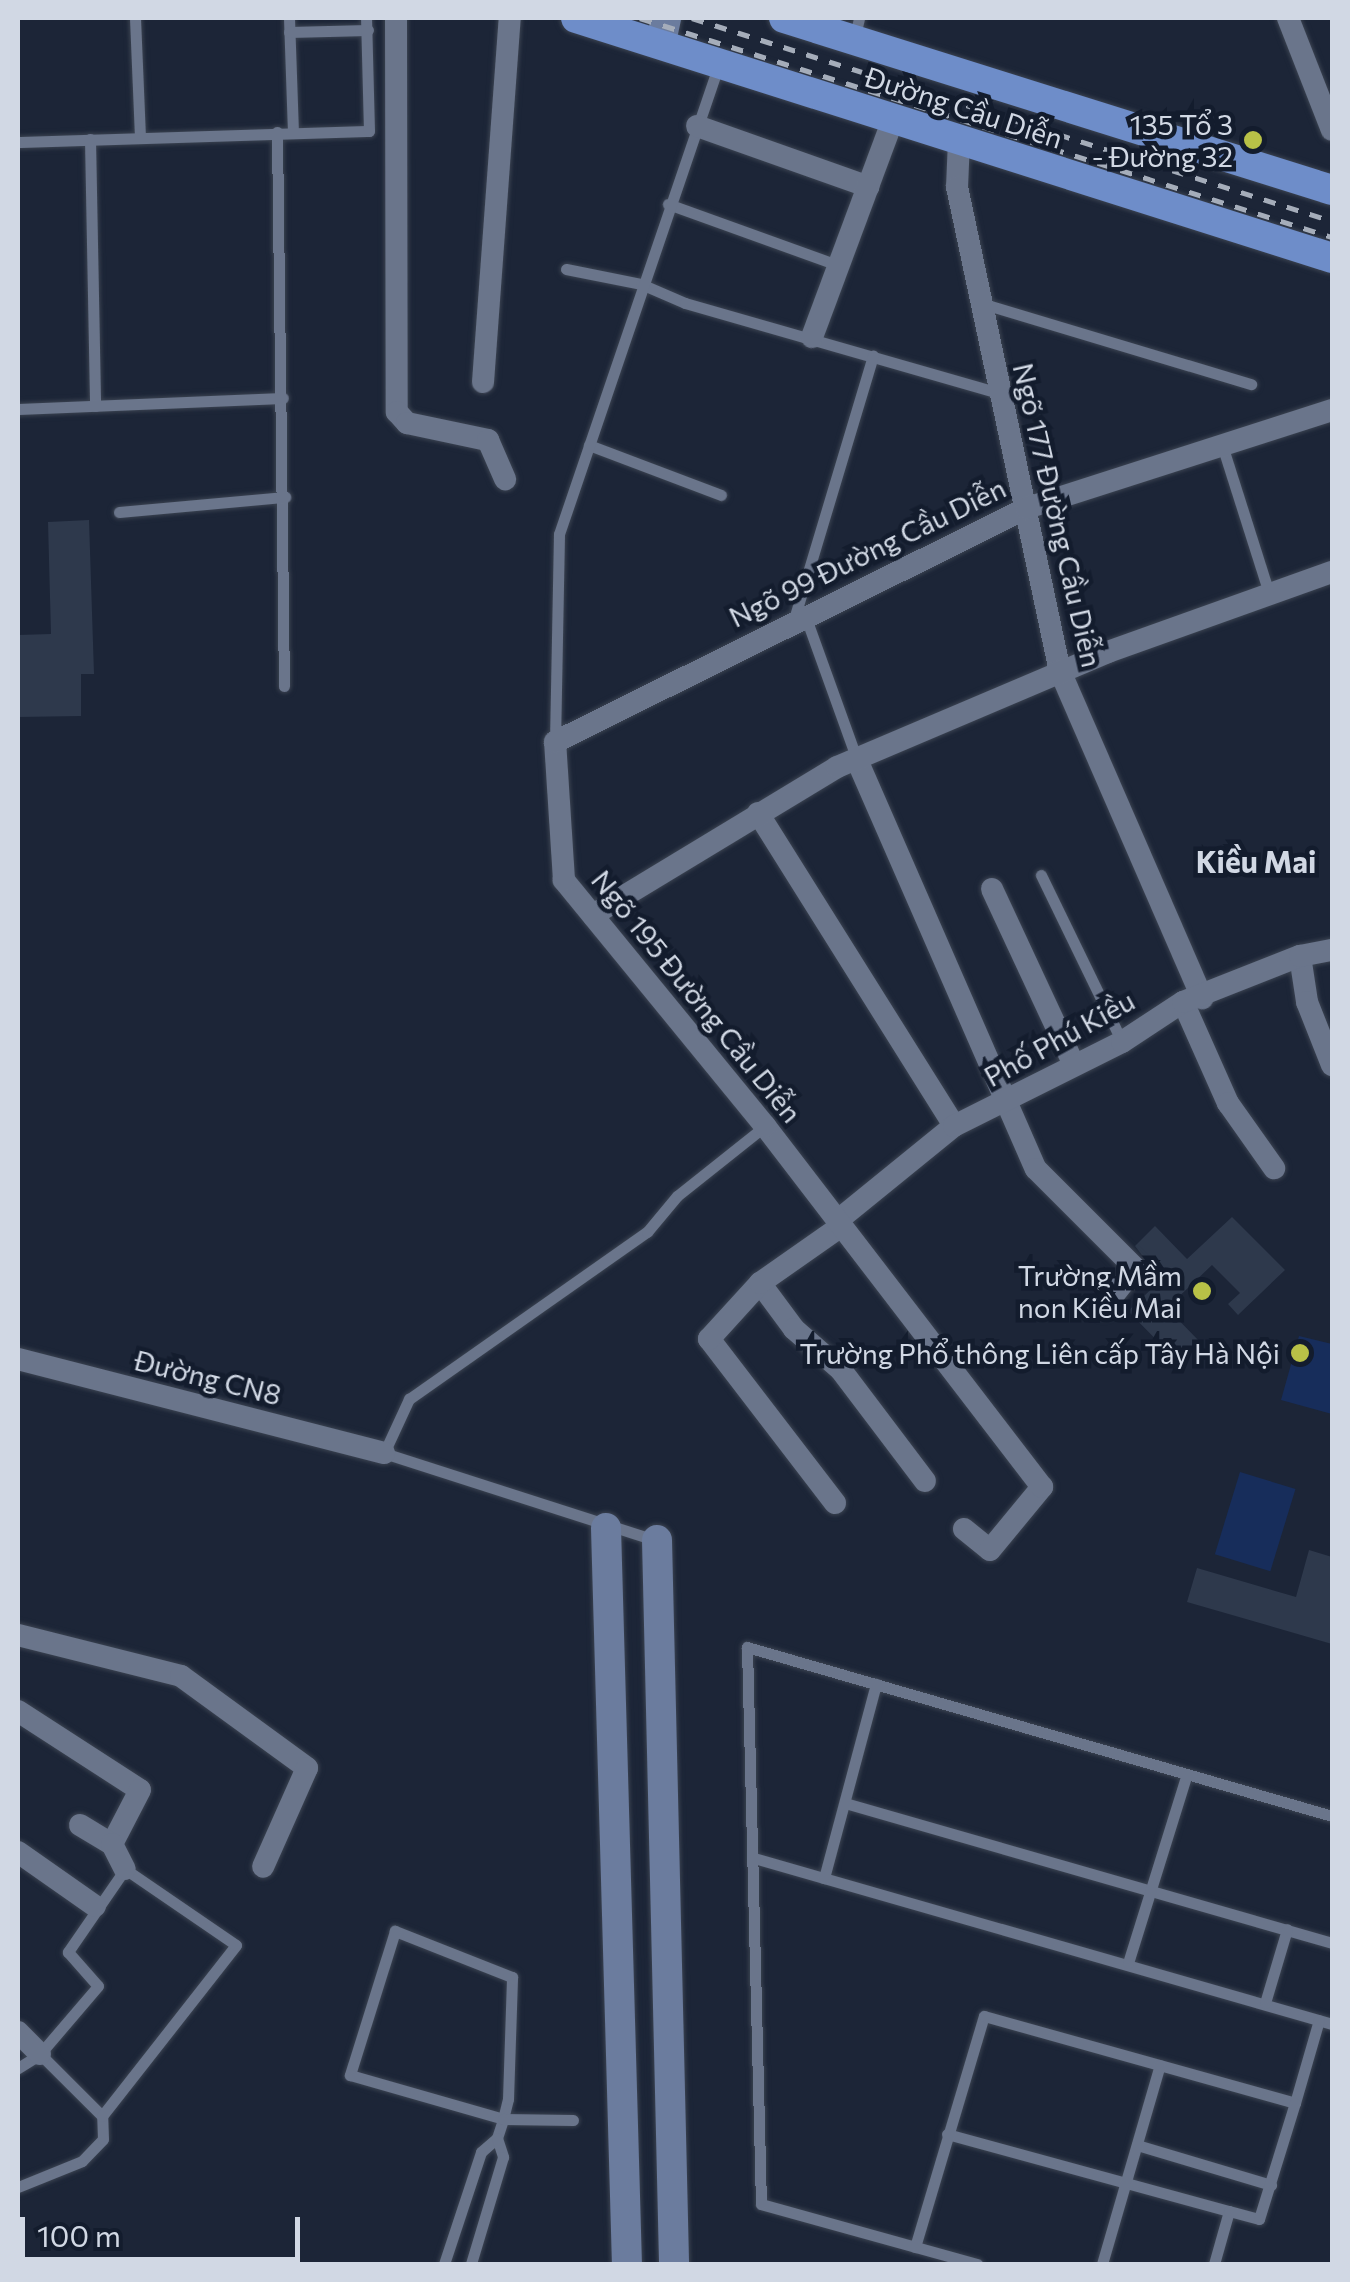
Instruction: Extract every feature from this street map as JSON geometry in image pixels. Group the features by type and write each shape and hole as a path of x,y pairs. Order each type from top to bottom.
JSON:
{"highway":[{"name":"Đường Cầu Diễn","path":"784,18 857,29 1332,190"},
{"name":"Đường Cầu Diễn","path":"590,20 663,30 720,62 1332,258"}],"street":[{"path":"396,18 396,412 406,423 488,440 505,479"},
{"path":"484,382 510,18"},
{"path":"1288,18 1332,130"},
{"path":"812,337 894,118"},
{"path":"697,126 869,187"},
{"name":"Ngõ 177 Đường Cầu Diễn","path":"960,140 957,186 998,394 1027,508 1060,672 1192,1000 1228,1103 1274,1168"},
{"name":"Ngõ 99 Đường Cầu Diễn","path":"554,742 799,616 1027,508 1222,445 1332,415"},
{"path":"593,915 758,813 856,760 1060,672 1332,572"},
{"name":"Ngõ 195 Đường Cầu Diễn","path":"554,742 564,880 765,1126 1042,1487 990,1550 964,1529"},
{"path":"856,760 1036,1169 1135,1268 1104,1307"},
{"path":"758,813 954,1126"},
{"path":"992,889 1074,1065"},
{"name":"Phố Phú Kiều","path":"835,1502 709,1339 760,1283 839,1224 954,1126 1008,1103 1192,1000 1300,956 1332,950"},
{"path":"1300,956 1307,1002 1332,1065"},
{"path":"760,1283 794,1329 840,1370 925,1481"},
{"name":"Đường CN8","path":"18,1358 384,1453"},
{"path":"606,1528 627,2264"},
{"path":"657,1540 674,2264"},
{"path":"18,1635 181,1676 308,1768 263,1867"},
{"path":"18,1711 140,1790 112,1844"},
{"path":"80,1825 112,1844 125,1869"},
{"path":"18,1852 95,1906"},
{"path":"18,2032 40,2054"},
{"path":"626,2207 673,2206"}],"lane":[{"path":"135,18 140,138"},
{"path":"289,18 293,132"},
{"path":"18,142 369,130 367,24 289,32"},
{"name":"Ngõ 195 Đường Cầu Diễn","path":"554,742 559,534 668,204 720,62"},
{"path":"277,132 285,497 284,686"},
{"path":"90,140 95,406"},
{"path":"668,204 840,266"},
{"path":"566,269 641,284 686,304 812,337 998,394"},
{"path":"980,303 1250,384"},
{"path":"856,760 840,698 799,616 874,356"},
{"path":"18,409 283,398"},
{"path":"590,445 720,495"},
{"path":"1222,445 1270,596"},
{"path":"119,512 285,497"},
{"path":"1040,875 1122,1042"},
{"path":"657,1540 606,1528 384,1453 409,1399 647,1232 677,1196 765,1126"},
{"path":"977,2264 761,2204 746,1647 1332,1816"},
{"path":"824,1878 876,1684"},
{"path":"1128,1963 1187,1774"},
{"path":"845,1803 1332,1943"},
{"path":"754,1858 1326,2022 1295,2103 1259,2219 947,2134"},
{"path":"18,2068 40,2054 98,1986 68,1952 95,1906 125,1869 236,1945 102,2116 103,2139 82,2161 18,2187"},
{"path":"1265,2003 1287,1929"},
{"path":"444,2264 481,2152 496,2138 502,2119 512,1976 394,1931 350,2075 502,2119 573,2120"},
{"path":"915,2247 984,2016 1295,2103"},
{"path":"40,2054 102,2116"},
{"path":"1102,2264 1160,2065"},
{"path":"471,2264 503,2157 496,2138"},
{"path":"1136,2145 1271,2185"},
{"path":"1214,2264 1229,2211"}],"shaded area":[{"path":"1299,1336 1332,1344 1332,1414 1281,1400"},
{"path":"1240,1472 1295,1489 1270,1571 1215,1554"}],"building":[{"path":"89,520 94,674 81,674 81,716 18,717 18,635 51,634 48,522"},
{"path":"1232,1217 1285,1270 1238,1315 1228,1304 1240,1293 1212,1265 1167,1308 1200,1342 1179,1363 1128,1311 1161,1280 1135,1246 1155,1226 1187,1259"},
{"path":"1309,1550 1332,1557 1332,1644 1187,1602 1197,1568 1296,1597"}],"railway":[{"path":"640,18 1332,237"},
{"path":"692,18 1332,221"}],"place":[{"name":"135 Tổ 3 - Đường 32","path":"1253,140"},
{"name":"Trường Mầm non Kiều Mai","path":"1202,1291"},
{"name":"Trường Phổ thông Liên cấp Tây Hà Nội","path":"1300,1353"}],"district":[{"name":"Kiều Mai","path":"1256,861"}]}
